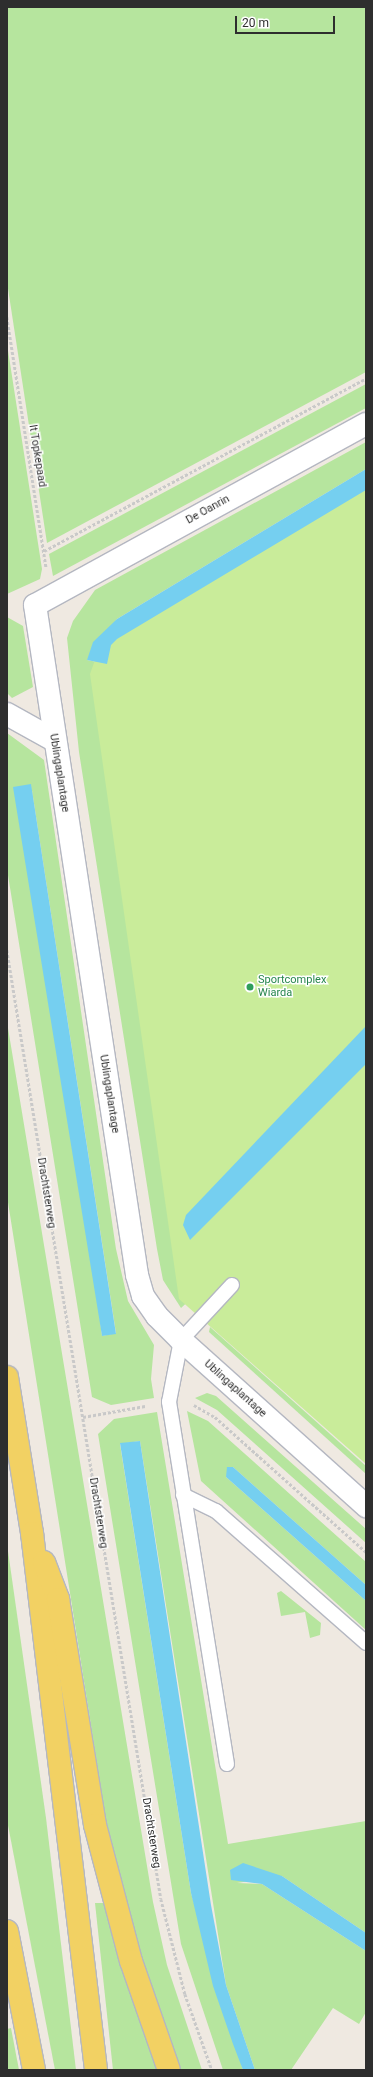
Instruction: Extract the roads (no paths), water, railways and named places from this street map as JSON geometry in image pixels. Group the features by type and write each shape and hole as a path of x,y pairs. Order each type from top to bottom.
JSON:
{"main road":[{"path":"7,1377 32,1533 96,2070"},
{"path":"32,1533 58,1600 94,1825 131,1960 169,2070"},
{"path":"7,1931 34,2070"}],"street":[{"name":"De Oanrin","path":"51,597 366,424"},
{"name":"Ublingaplantage","path":"51,597 34,605 137,1275 143,1296 157,1316 181,1340 366,1506"},
{"path":"7,714 54,740"}],"lane":[{"path":"227,1764 169,1402 181,1340 232,1284"},
{"path":"183,1495 216,1511 366,1644"}],"water":[{"path":"366,469 366,490 117,639 111,645 107,664 87,660 93,642 117,619"},
{"path":"31,784 116,1334 102,1336 13,787"},
{"path":"366,1026 366,1064 190,1240 183,1225 186,1215"},
{"path":"140,1441 211,1905 226,1985 255,2070 243,2070 233,2044 213,1986 191,1893 120,1443"},
{"path":"227,1467 233,1467 366,1585 366,1601 226,1477"},
{"path":"243,1863 282,1876 366,1933 366,1951 262,1884 231,1880 230,1870"}],"place":[{"name":"Sportcomplex Wiarda","path":"250,987"}]}
